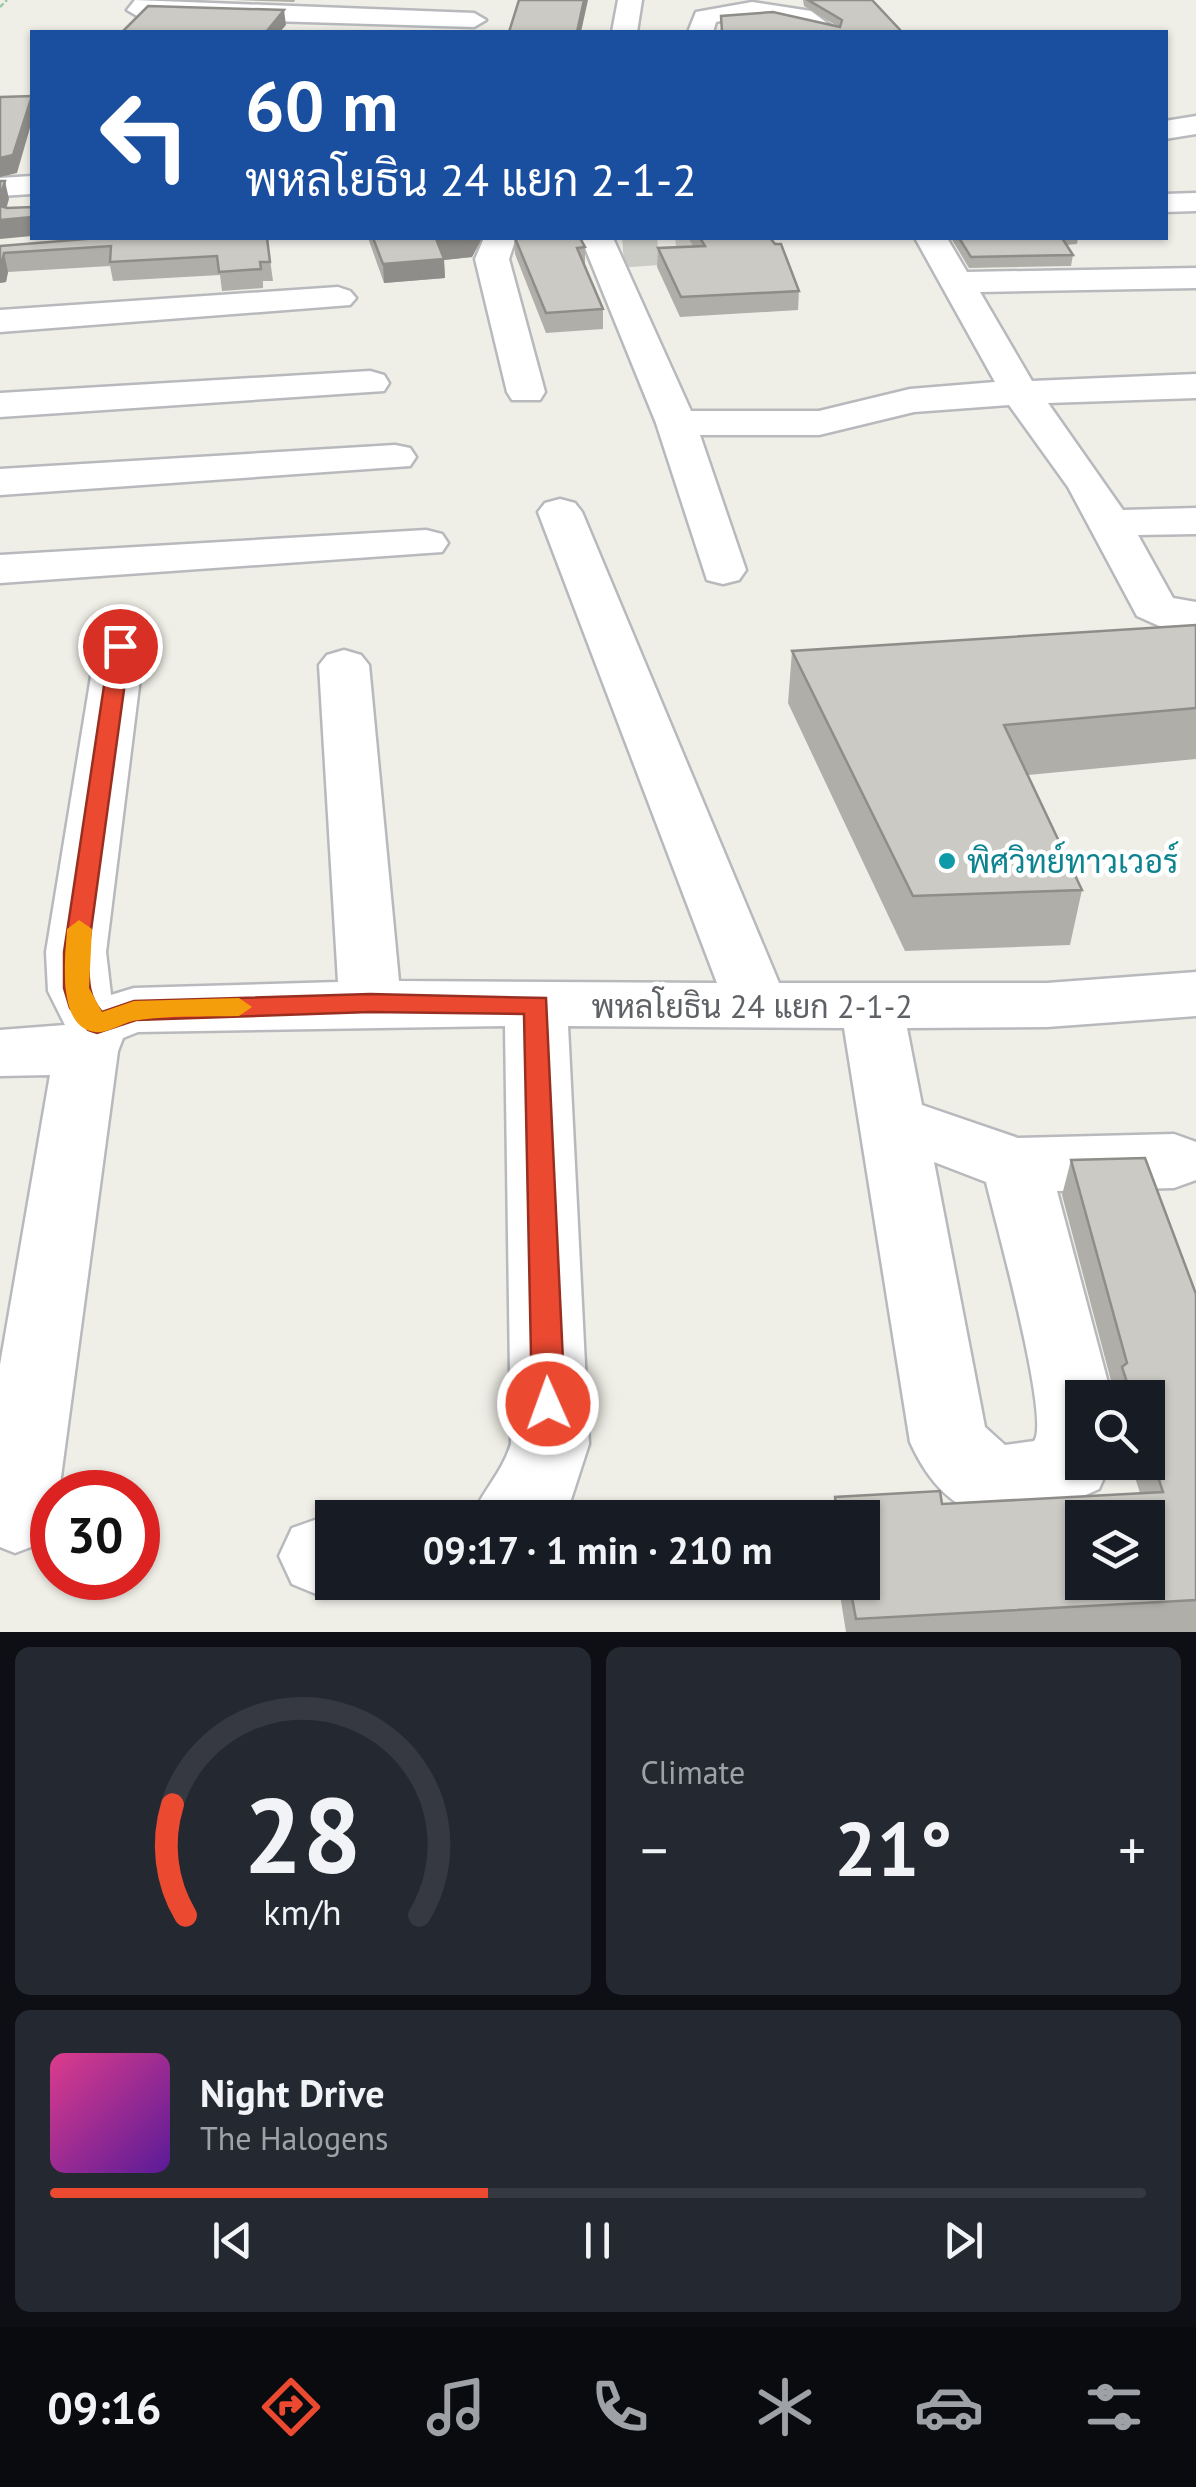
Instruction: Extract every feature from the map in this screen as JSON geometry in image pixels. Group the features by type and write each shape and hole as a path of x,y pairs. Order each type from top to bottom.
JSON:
{"street":[{"path":"345,0 362,8 477,16"},
{"path":"625,30 630,0"},
{"path":"121,30 144,5 477,16"},
{"path":"702,30 705,17 758,12 802,14 823,30"},
{"path":"1168,130 1196,125"},
{"path":"0,187 30,185"},
{"path":"1168,203 1196,202"},
{"path":"499,240 492,259 526,392"},
{"path":"933,240 1019,391 1090,486 1154,606 1166,615 1196,616"},
{"path":"607,246 676,422 724,570"},
{"path":"960,282 1196,278"},
{"path":"0,320 338,298"},
{"path":"0,404 370,383"},
{"path":"676,422 819,423 854,418 910,401 1019,391 1196,386"},
{"path":"0,482 394,456"},
{"path":"560,512 757,1006"},
{"path":"1109,523 1196,522"},
{"path":"0,570 426,543"},
{"path":"16,1516 91,1037 76,988 76,952 120,646"},
{"path":"344,665 370,1003"},
{"name":"พหลโยธิน 24 แยก 2-1-2","path":"0,1053 91,1037 134,1010 370,1003 1047,1005 1196,994"},
{"path":"530,1500 535,1495 550,1444 536,1004"},
{"path":"872,1006 896,1122 950,1442 970,1470 1000,1484 1038,1480 1071,1463 1080,1430 1016,1165"},
{"path":"896,1122 1016,1165 1174,1161"}],"path":[{"path":"0,7 7,0"}],"building":[{"path":"519,0 584,0 577,30 510,30"},
{"path":"808,0 872,0 900,30 722,30 721,16 773,12 840,27 842,20"},
{"path":"148,6 284,10 268,30 124,30"},
{"path":"30,96 13,155 0,158 0,97"},
{"path":"0,206 30,207 30,217 0,220"},
{"path":"74,240 267,240 270,262 260,262 261,269 219,272 217,256 110,262 111,246 4,253 0,263 0,246"},
{"path":"374,240 448,240 437,241 444,259 383,264"},
{"path":"516,240 581,240 585,247 577,248 603,309 546,313"},
{"path":"701,240 772,240 781,244 799,291 681,297 658,248 705,246"},
{"path":"960,240 1063,240 1073,255 971,257"},
{"name":"พิศวิทย์ทาวเวอร์","path":"1196,625 1196,708 1004,725 1082,890 913,896 792,651"},
{"path":"1145,1158 1196,1294 1196,1600 856,1619 852,1600 880,1600 880,1500 835,1497 940,1491 942,1504 1163,1492 1159,1480 1165,1480 1165,1380 1126,1380 1122,1367 1127,1363 1071,1160"}],"tunnel":[{"path":"623,250 693,245 690,240"}],"slow traffic":[{"path":"79,929 76,988 83,1008 97,1023 134,1010 239,1007"}],"place":[{"name":"พิศวิทย์ทาวเวอร์","path":"947,861"}],"route":[{"path":"120,646 76,952 76,988 83,1008 97,1023 134,1010 370,1003 536,1004 548,1404"}]}
